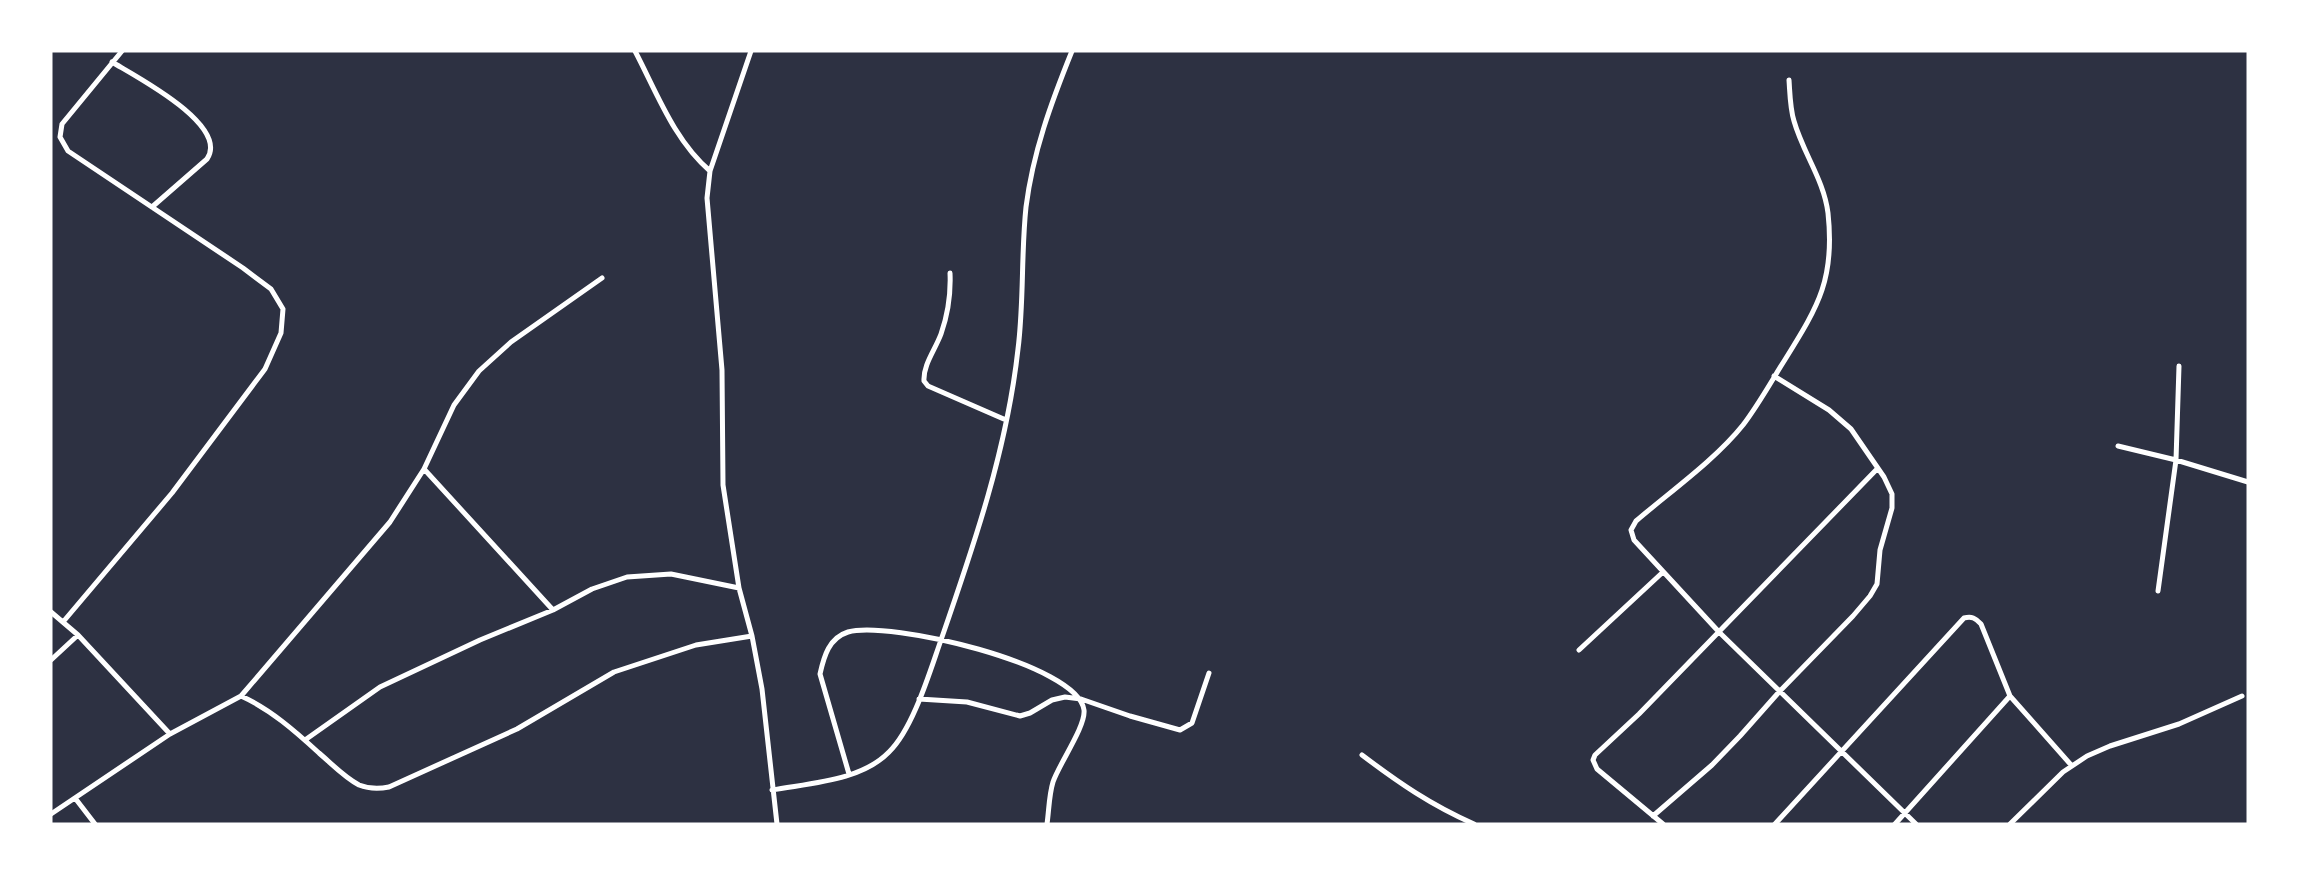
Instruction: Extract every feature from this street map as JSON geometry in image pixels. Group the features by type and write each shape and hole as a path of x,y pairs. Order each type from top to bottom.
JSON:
{"street":[{"path":"63,622 172,493 265,369 280,333 283,309 271,289 68,151 60,137 62,124 122,51"},
{"path":"635,51 671,123 694,157 710,171"},
{"path":"751,51 710,171 707,198 722,370 722,486 739,588 752,636 762,689 777,824"},
{"path":"772,790 865,770 890,752 909,723 970,560 994,474 1006,420 1018,350 1026,208 1036,146 1072,51"},
{"path":"112,62 170,97 190,114 205,132 211,147 211,154 207,159 152,207"},
{"path":"1789,80 1790,103 1794,122 1819,178 1828,212 1830,251 1827,274 1819,301 1812,316 1742,426 1714,455 1636,520 1631,530 1634,540 1719,632 1916,824"},
{"path":"950,273 951,292 948,312 941,335 926,368 924,382 928,386 1006,420"},
{"path":"51,814 170,734 241,696 390,522 424,469 454,404 479,371 511,342 602,278"},
{"path":"2158,591 2176,460 2179,366"},
{"path":"1653,816 1712,765 1779,692 1853,616 1870,596 1877,584 1880,550 1892,508 1892,494 1878,468 1851,429 1829,410 1774,376"},
{"path":"2118,446 2176,460 2248,482"},
{"path":"1663,824 1597,769 1593,760 1595,755 1639,714 1878,468"},
{"path":"424,469 553,610"},
{"path":"1579,650 1663,572"},
{"path":"305,740 380,688 480,640 553,610 592,589 627,576 671,574 739,588"},
{"path":"51,612 78,635 170,734"},
{"path":"1775,824 1964,618 1969,616 1975,618 1981,624 2010,696 2072,766"},
{"path":"849,774 820,674 823,657 833,641 848,632 868,629 897,631 942,639 997,654 1037,670 1064,685 1081,699 1084,710 1082,722 1052,784 1047,824"},
{"path":"51,660 78,635"},
{"path":"241,696 259,704 305,740 345,776 360,785 376,789 389,787 517,729 614,672 696,645 752,636"},
{"path":"919,698 967,702 1020,716 1030,713 1052,700 1065,697 1081,699 1146,721 1180,730 1192,723 1209,673"},
{"path":"1895,824 2010,696"},
{"path":"2010,824 2063,772 2072,766 2110,746 2179,724 2242,696"},
{"path":"1362,755 1409,791 1474,824"},
{"path":"75,798 95,824"}]}
